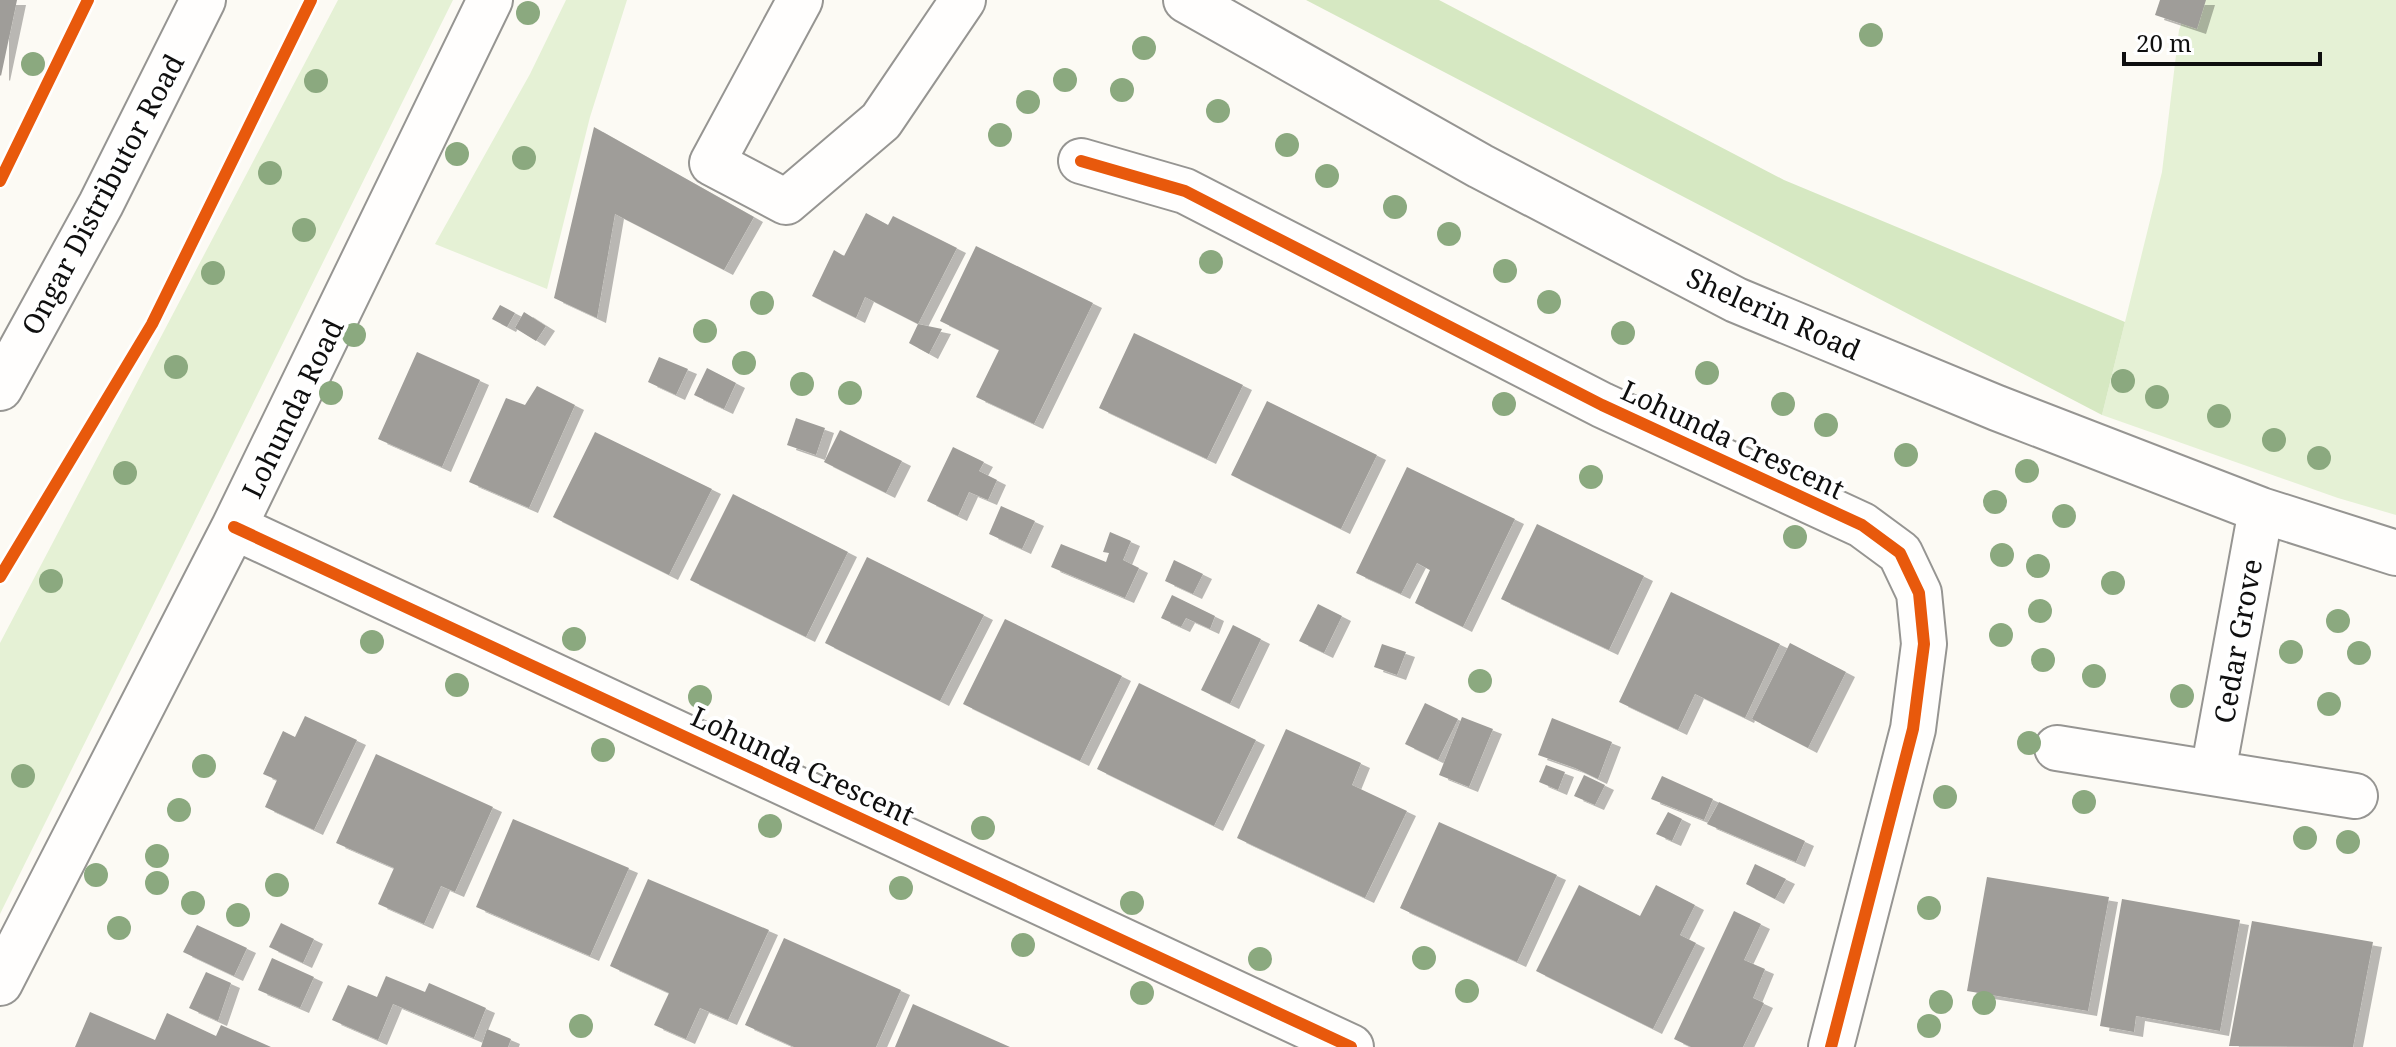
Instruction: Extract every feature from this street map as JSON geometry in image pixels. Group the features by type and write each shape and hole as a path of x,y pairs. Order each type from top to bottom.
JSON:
{"street":[{"name":"Ongar Distributor Road","path":"0,388 101,204 203,0"},
{"name":"Lohunda Road","path":"0,983 234,527 490,0"},
{"path":"800,0 712,163 786,202 881,121 963,0"},
{"name":"Shelerin Road","path":"1186,0 1480,166 1736,300 1997,408 2261,510 2396,553"},
{"name":"Lohunda Crescent","path":"1081,161 1193,195 1602,405 1862,525 1900,553 1919,593 1924,644 1915,715 1831,1047"},
{"name":"Cedar Grove","path":"2213,772 2261,510"},
{"name":"Lohunda Crescent","path":"234,527 1351,1047"},
{"path":"2057,748 2355,796"}],"green space":[{"path":"338,0 453,0 0,914 0,643"},
{"path":"566,0 627,0 590,117 547,289 435,244 530,74"},
{"path":"1306,0 1439,0 1784,180 2125,322 2102,415"},
{"path":"2191,0 2396,0 2396,515 2338,498 2102,415 2162,172 2179,30"}],"building":[{"path":"0,0 17,0 1,76 0,75"},
{"path":"2160,0 2206,0 2197,29 2155,15"},
{"path":"594,127 754,217 724,270 615,214 597,318 554,298"},
{"path":"866,213 888,225 893,216 957,248 918,324 865,297 856,318 812,296 834,250 844,256"},
{"path":"976,246 1093,303 1034,424 976,397 999,350 940,321"},
{"path":"500,305 515,313 507,327 492,319"},
{"path":"524,312 546,326 536,341 515,328"},
{"path":"918,324 942,329 929,354 909,343"},
{"path":"1134,333 1243,385 1207,459 1099,408"},
{"path":"417,352 480,380 442,467 378,439"},
{"path":"659,357 688,369 676,395 648,382"},
{"path":"707,368 736,383 724,409 694,395"},
{"path":"537,386 575,405 529,508 469,482 506,398 525,405"},
{"path":"1267,401 1377,455 1341,529 1231,475"},
{"path":"796,418 825,428 816,455 787,445"},
{"path":"840,430 902,461 886,493 824,462"},
{"path":"595,432 712,489 669,575 553,517"},
{"path":"953,447 984,462 979,471 997,480 988,500 969,492 958,516 927,501"},
{"path":"1407,467 1515,519 1463,627 1415,603 1430,570 1417,563 1401,594 1356,573"},
{"path":"733,494 848,552 806,637 690,580"},
{"path":"1001,506 1035,521 1022,549 989,534"},
{"path":"1537,524 1644,576 1609,650 1501,599"},
{"path":"1110,532 1131,541 1123,560 1139,568 1125,598 1051,567 1061,544 1106,562 1109,553 1103,552"},
{"path":"867,557 984,615 940,701 825,643"},
{"path":"1174,560 1203,574 1193,594 1165,581"},
{"path":"1671,592 1780,644 1745,718 1695,694 1678,730 1619,702"},
{"path":"1172,595 1215,616 1210,629 1186,618 1181,627 1161,618"},
{"path":"1318,604 1342,616 1324,653 1299,641"},
{"path":"1005,619 1122,676 1080,761 963,704"},
{"path":"1233,625 1261,639 1230,704 1201,690"},
{"path":"1790,643 1846,672 1808,748 1752,719"},
{"path":"1382,644 1406,652 1397,675 1374,667"},
{"path":"1139,683 1256,740 1214,826 1097,769"},
{"path":"1425,703 1458,719 1438,760 1405,744"},
{"path":"305,716 357,740 314,830 265,807 277,780 263,774 283,731 295,737"},
{"path":"1462,717 1493,729 1469,787 1439,775"},
{"path":"1552,718 1612,742 1598,779 1538,755"},
{"path":"1286,729 1361,763 1352,785 1407,811 1365,898 1237,838"},
{"path":"376,754 493,807 455,892 441,886 424,924 378,904 394,868 336,843"},
{"path":"1546,765 1565,772 1558,790 1539,782"},
{"path":"1584,775 1605,785 1595,805 1574,796"},
{"path":"1662,776 1713,799 1704,820 1651,799"},
{"path":"1719,802 1805,841 1796,862 1707,824"},
{"path":"1668,812 1682,819 1672,841 1656,834"},
{"path":"513,819 629,868 590,956 476,907"},
{"path":"1439,822 1557,875 1517,962 1400,908"},
{"path":"1755,864 1786,879 1775,899 1746,884"},
{"path":"1987,877 2109,897 2088,1011 1967,991"},
{"path":"648,879 769,930 728,1020 700,1008 686,1039 654,1025 669,993 610,966"},
{"path":"1579,885 1640,916 1656,885 1695,905 1680,935 1696,943 1653,1029 1536,971"},
{"path":"2122,899 2240,920 2220,1031 2136,1016 2134,1032 2100,1026"},
{"path":"1734,911 1761,924 1744,960 1765,969 1753,998 1764,1003 1743,1047 1691,1047 1674,1039"},
{"path":"2252,921 2373,942 2353,1047 2229,1046"},
{"path":"281,923 314,939 303,963 269,947"},
{"path":"197,925 247,948 234,976 183,952"},
{"path":"784,938 901,990 876,1047 794,1047 745,1025"},
{"path":"272,958 314,977 300,1008 258,990"},
{"path":"206,972 231,983 218,1021 189,1008"},
{"path":"386,976 425,992 429,983 486,1008 474,1038 393,1004 378,1040 332,1020 348,985 377,997"},
{"path":"913,1004 976,1032 1010,1047 895,1047"},
{"path":"90,1012 155,1040 167,1013 216,1036 221,1025 271,1047 75,1047"},
{"path":"487,1029 511,1039 508,1047 481,1047"}],"cycle path":[{"path":"0,181 88,0"},
{"path":"0,577 152,324 311,0"},
{"path":"1081,161 1185,191 1602,405 1862,525 1900,553 1919,593 1924,644 1913,729 1831,1047"},
{"path":"234,527 1351,1047"}]}
